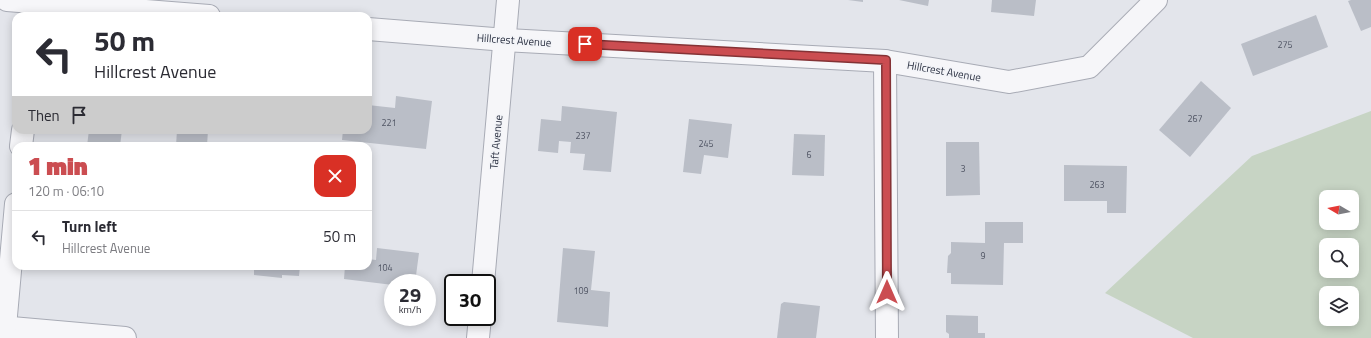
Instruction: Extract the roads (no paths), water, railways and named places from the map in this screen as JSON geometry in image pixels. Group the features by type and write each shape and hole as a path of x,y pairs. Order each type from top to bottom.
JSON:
{"street":[{"path":"7,0 33,6 139,12"},
{"name":"Taft Avenue","path":"484,274 506,40 508,0"},
{"name":"Hillcrest Avenue","path":"372,29 506,40 886,60 1009,82 1089,67 1156,0"},
{"path":"886,60 887,338"},
{"path":"12,243 3,331 125,338"},
{"path":"478,338 479,326"}]}
